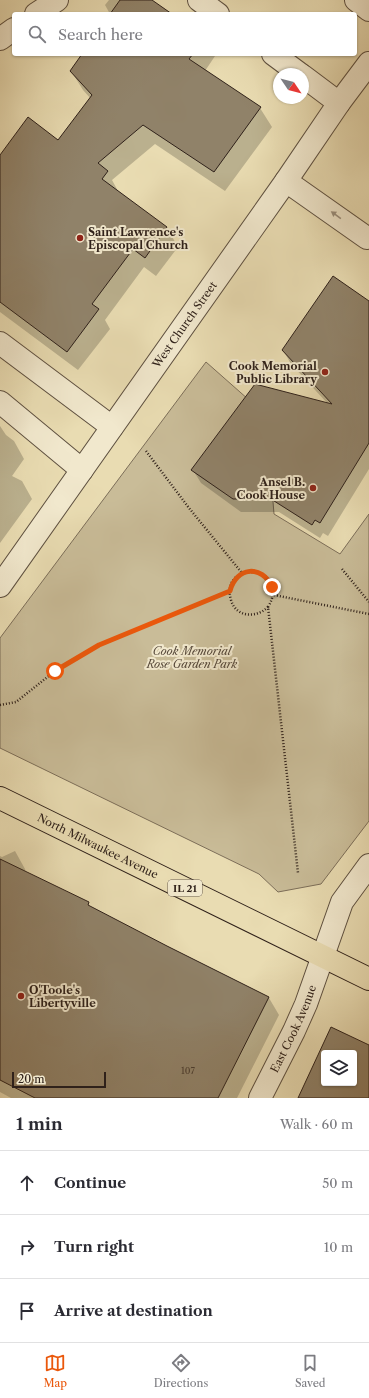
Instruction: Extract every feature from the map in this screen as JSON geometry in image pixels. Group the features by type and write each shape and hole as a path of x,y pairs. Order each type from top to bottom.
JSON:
{"main road":[{"name":"North Milwaukee Avenue","path":"0,798 369,979"}],"street":[{"path":"39,12 57,0"},
{"path":"200,0 215,12"},
{"path":"356,0 369,10"},
{"path":"0,39 12,30"},
{"path":"276,56 292,68"},
{"name":"West Church Street","path":"0,584 286,181 339,103 369,63"},
{"path":"309,80 339,103"},
{"path":"286,181 367,238"},
{"path":"0,343 112,427"},
{"path":"0,402 82,470"},
{"name":"East Cook Avenue","path":"260,1098 306,1004 342,902 369,865"}],"path":[{"path":"146,451 189,508 242,573"},
{"path":"342,569 369,602"},
{"path":"257,572 264,575 269,580 273,594 272,601 263,612 257,614 243,614 233,605 230,598 230,591 236,578 242,573 257,572"},
{"path":"0,705 16,702 55,671 99,645 230,591"},
{"path":"273,594 369,614"},
{"path":"268,607 298,873"}],"green space":[{"name":"Cook Memorial Rose Garden Park","path":"206,362 266,415 274,514 340,554 369,514 369,821 321,884 278,892 259,874 0,748 0,638"}],"building":[{"path":"120,0 152,0 169,12 111,12"},
{"name":"Saint Lawrence's Episcopal Church","path":"81,56 191,56 189,59 261,107 214,172 143,125 98,163 108,171 102,179 167,227 145,258 133,249 92,304 99,309 67,352 0,302 0,155 28,117 58,140 92,95 70,71"},
{"path":"333,276 369,301 369,443 320,523 315,520 312,525 271,499 233,499 191,470 255,384 332,404 282,350"},
{"path":"0,859 89,902 88,905 269,997 218,1098 35,1098 0,1080"},
{"path":"331,1027 369,1045 369,1098 298,1098"}],"place":[{"name":"Saint Lawrence's Episcopal Church","path":"80,238"},
{"name":"Cook Memorial Public Library","path":"325,372"},
{"name":"Ansel B. Cook House","path":"313,488"},
{"name":"O'Toole's Libertyville","path":"21,996"}],"route":[{"path":"55,671 99,645 230,591 232,584 242,573 257,572 264,575 269,580 272,587"}]}
